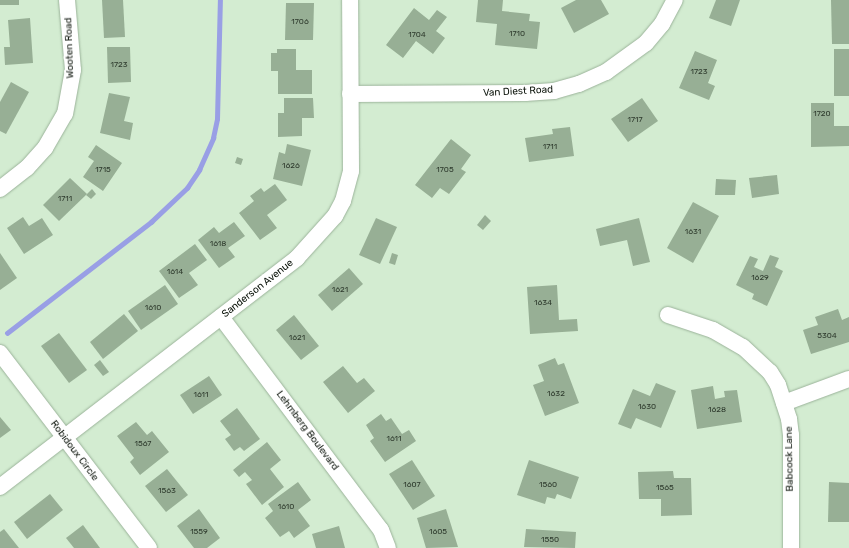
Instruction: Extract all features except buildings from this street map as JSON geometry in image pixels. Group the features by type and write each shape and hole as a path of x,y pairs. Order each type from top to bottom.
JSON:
{"street":[{"name":"Wooten Road","path":"0,189 27,168 45,148 65,114 73,70 67,0"},
{"name":"Sanderson Avenue","path":"0,487 297,258 335,216 343,201 350,171 350,0"},
{"name":"Van Diest Road","path":"350,94 525,93 554,91 579,84 606,72 646,43 662,24 675,0"},
{"name":"Babcock Lane","path":"668,315 714,330 756,356 770,372 784,403 791,435 791,548"},
{"name":"Lehmberg Boulevard","path":"222,317 381,530 388,548"},
{"name":"Robidoux Circle","path":"0,354 149,548"},
{"path":"784,403 849,379"}],"waterway":[{"path":"7,333 151,222 187,188 199,170 213,138 217,119 220,0"}]}
